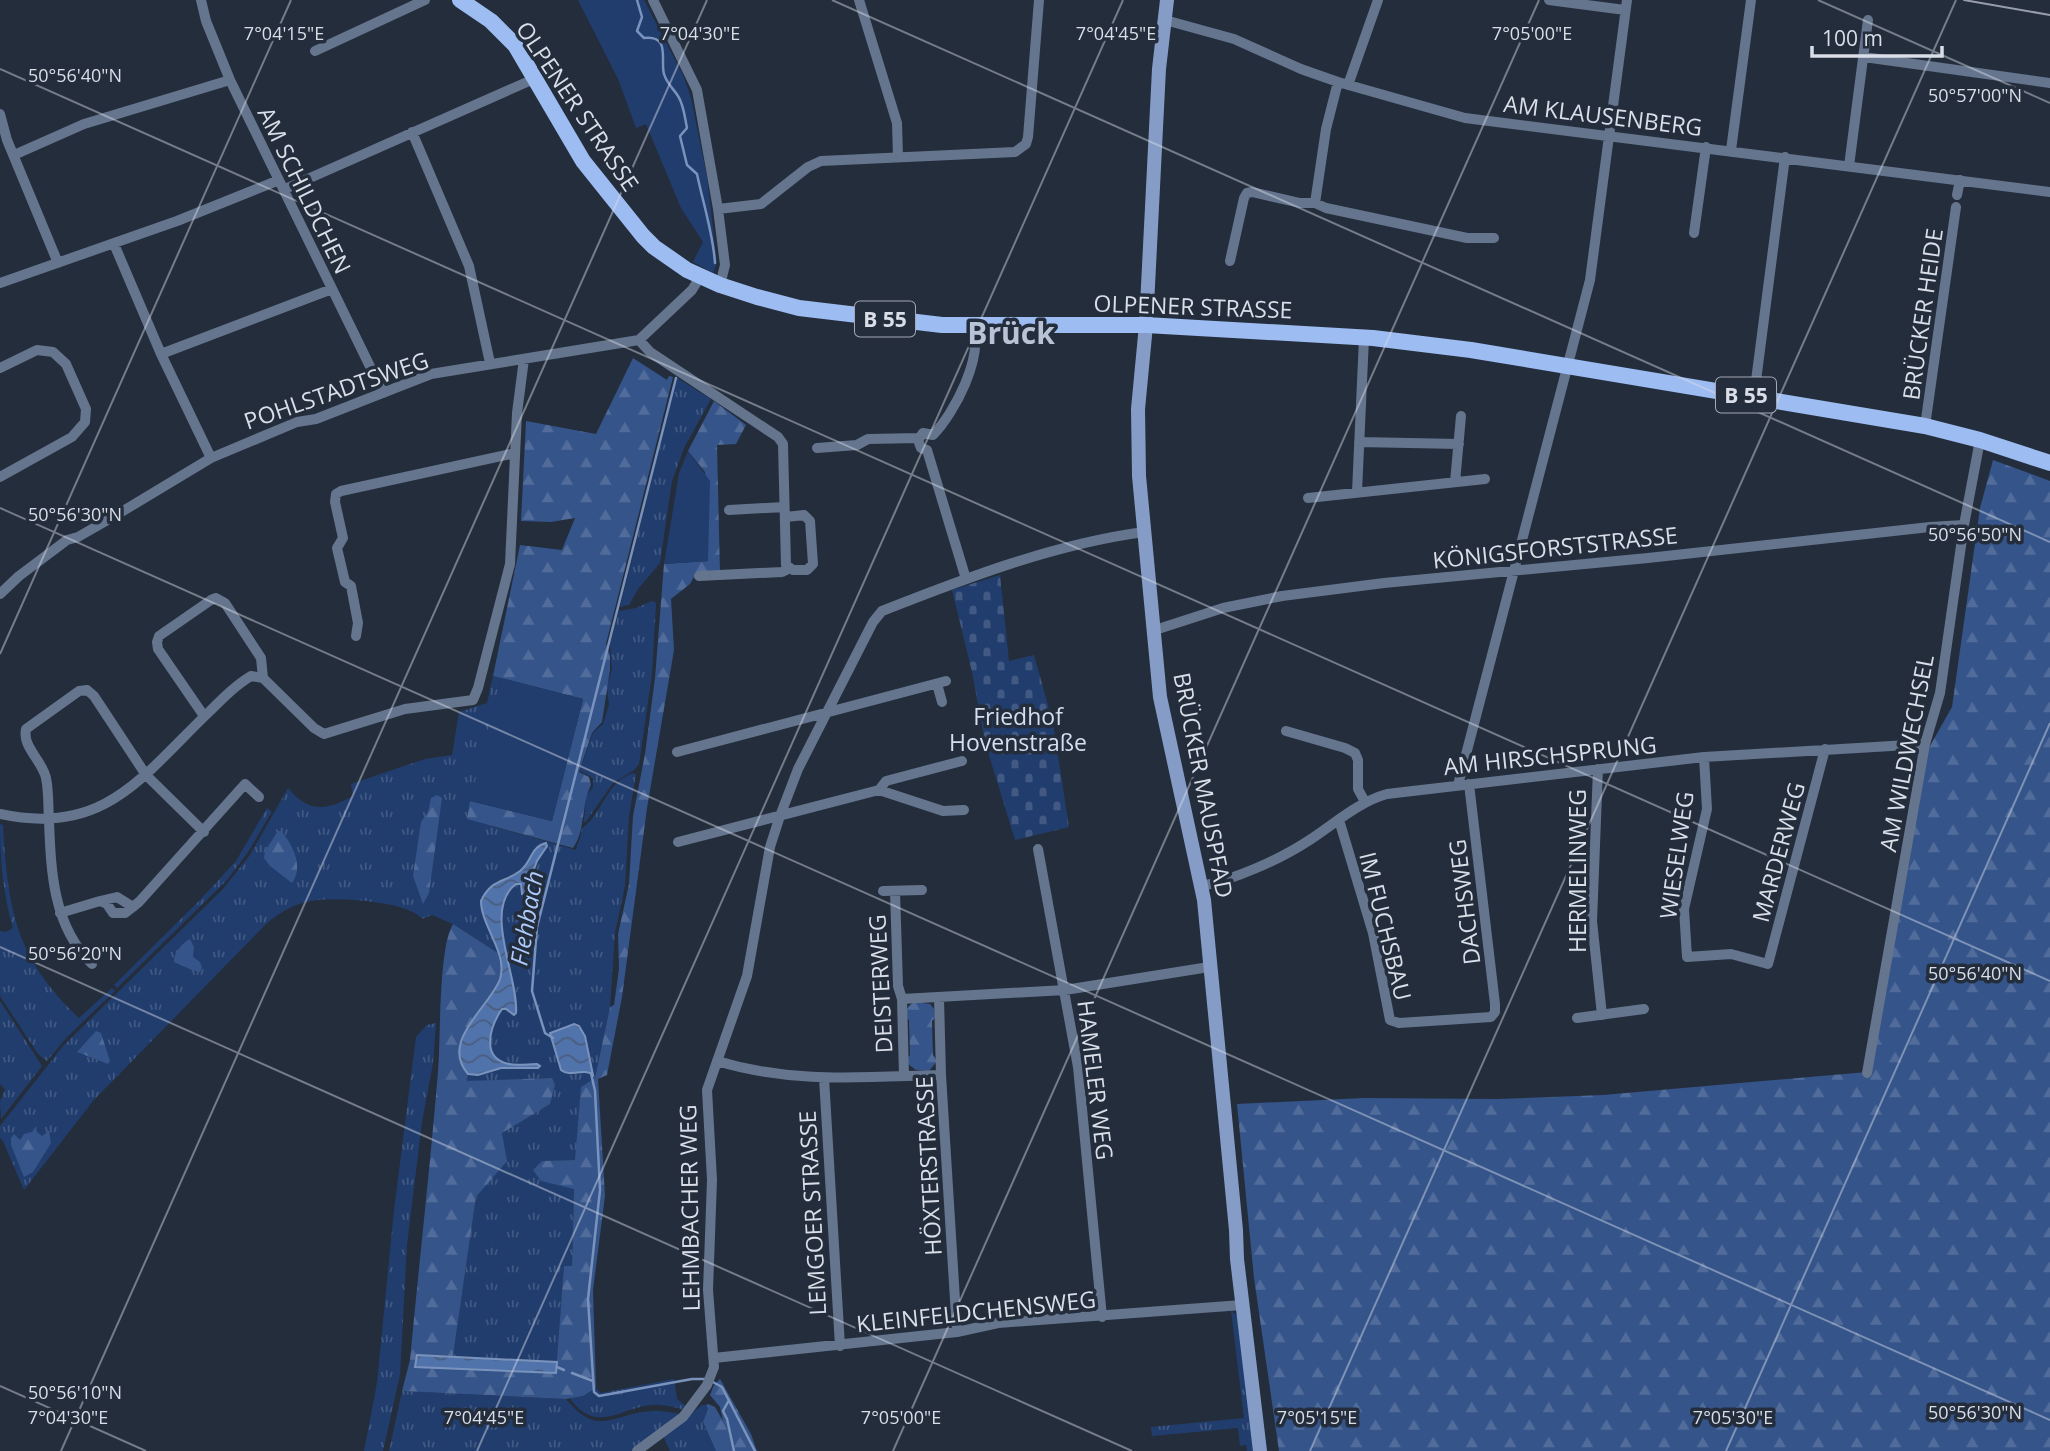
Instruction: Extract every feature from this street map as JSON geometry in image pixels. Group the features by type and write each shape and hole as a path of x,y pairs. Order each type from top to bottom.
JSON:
{"main road":[{"name":"OLPENER STRASSE","path":"460,0 491,21 514,45 583,161 654,247 682,267 720,285 799,308 942,326 1146,325 1364,338 1471,350 1925,426 1980,440 2050,463"},
{"name":"BRÜCKER MAUSPFAD","path":"1167,0 1159,69 1146,325 1138,409 1139,467 1161,704 1202,886 1242,1305 1260,1451"}],"street":[{"name":"AM SCHILDCHEN","path":"201,0 206,21 230,80 383,393"},
{"path":"315,51 425,0"},
{"path":"653,0 696,90 718,209 725,265 720,285"},
{"path":"859,0 897,123 898,158"},
{"path":"718,209 761,204 808,167 821,161 1015,152 1025,145 1029,126 1039,0"},
{"path":"1315,202 1326,129 1378,0"},
{"path":"1464,784 1513,571 1593,265 1626,5 1549,0"},
{"path":"1731,150 1751,0"},
{"name":"AM KLAUSENBERG","path":"1165,20 1234,39 1301,69 1343,83 1465,118 2050,191"},
{"path":"1849,166 1868,20"},
{"path":"1864,57 2050,83"},
{"path":"0,283 282,184 536,78"},
{"path":"13,155 85,124 230,80"},
{"path":"0,114 13,155 58,263"},
{"path":"412,132 469,266 490,363"},
{"path":"1695,233 1706,147"},
{"path":"1754,396 1785,157"},
{"path":"1958,195 1960,180"},
{"path":"1230,261 1247,193 1315,202 1326,208 1467,238 1494,237"},
{"name":"BRÜCKER HEIDE","path":"1925,426 1956,207"},
{"path":"114,244 161,354 211,457"},
{"path":"700,277 692,289 639,340 650,352 778,437 783,444 785,554 788,569"},
{"path":"161,354 332,289"},
{"path":"927,450 934,445 933,435 960,397 973,348 975,334 972,326"},
{"path":"1357,492 1364,338"},
{"name":"POHLSTADTSWEG","path":"0,594 67,540 78,537 118,514 211,457 297,422 316,419 431,374 639,340"},
{"path":"0,368 37,350 53,352 66,364 84,401 86,416 79,432 72,437 0,477"},
{"path":"0,814 23,819 49,819 91,811 122,795 146,775 204,716 254,675 263,678 314,728 324,733 405,709 473,700 510,564 515,453 524,359"},
{"path":"1455,482 1461,416"},
{"path":"817,448 857,445 868,439 919,438 925,432 933,435"},
{"path":"919,438 920,446 927,450 967,579"},
{"name":"AM WILDWECHSEL","path":"1867,1073 1925,744 1940,693 1964,525 1980,440"},
{"path":"1359,442 1459,444"},
{"path":"356,636 358,623 351,586 345,582 337,548 343,538 335,502 336,494 515,453"},
{"path":"1308,498 1485,479"},
{"path":"699,576 807,570 813,564 808,517 785,512 729,510"},
{"name":"KÖNIGSFORSTSTRASSE","path":"1155,630 1223,608 1282,596 1384,583 1964,525"},
{"name":"LEHMBACHER WEG","path":"637,1451 680,1419 709,1381 714,1358 708,1290 712,1180 706,1090 747,976 770,847 780,816 798,769 873,622 882,611 1017,562 1144,531"},
{"path":"204,716 158,649 157,642 159,636 211,600 221,599 240,625 261,658 263,678"},
{"path":"677,752 942,682 942,702"},
{"path":"92,964 83,955 60,913 52,883 44,772 26,743 26,729 79,691 87,690 94,696 146,775 204,832"},
{"path":"1286,732 1355,753 1358,760 1359,789 1365,802"},
{"name":"AM HIRSCHSPRUNG","path":"1202,886 1278,858 1365,802 1387,794 1704,758 1925,744"},
{"name":"MARDERWEG","path":"1687,957 1724,954 1768,964 1825,750"},
{"name":"WIESELWEG","path":"1687,957 1685,909 1707,809 1704,758"},
{"path":"879,790 886,781 962,761"},
{"name":"HERMELINWEG","path":"1598,769 1592,921 1602,1015"},
{"path":"100,901 107,904 113,914 120,915 133,907 245,784 259,797"},
{"name":"DACHSWEG","path":"1464,784 1496,1004 1494,1015"},
{"path":"678,842 879,790 943,811 964,810"},
{"name":"IM FUCHSBAU","path":"1339,820 1373,933 1391,1020 1398,1023 1471,1020 1494,1015"},
{"name":"HAMELER WEG","path":"1038,849 1078,1067 1102,1317"},
{"name":"DEISTERWEG","path":"883,891 922,890"},
{"name":"DEISTERWEG","path":"895,891 904,1076"},
{"path":"60,913 117,897 133,907"},
{"path":"902,999 1065,990 1209,967"},
{"name":"HÖXTERSTRASSE","path":"939,998 957,1332"},
{"path":"1577,1018 1644,1009"},
{"path":"717,1060 767,1074 824,1078 941,1074"},
{"name":"LEMGOER STRASSE","path":"824,1078 840,1346"},
{"name":"KLEINFELDCHENSWEG","path":"714,1358 957,1332 998,1323 1242,1305"}],"green space":[{"path":"578,0 644,0 683,75 691,98 707,177 717,263 713,273 693,262 703,242 681,208 646,124 636,128 618,79"},
{"path":"633,358 667,380 669,376 673,377 606,644 610,655 610,670 602,722 592,733 579,772 589,777 591,785 580,833 573,848 467,819 470,801 552,821 583,699 493,676 520,545 562,550 575,518 551,522 521,521 526,421 596,434"},
{"path":"677,378 711,399 684,448 672,481 660,563 638,589 629,605 620,607"},
{"path":"714,401 746,425 736,444 717,445 720,573 695,575 690,584 671,599 674,650 647,808 622,997 607,1075 598,1079 605,1196 593,1290 596,1388 583,1396 566,1399 402,1391 410,1360 432,1144 442,973 448,936 453,924 498,953 501,967 496,987 471,1022 460,1048 461,1061 468,1074 467,1081 552,1078 555,1085 550,1104 502,1133 507,1161 476,1197 453,1356 417,1355 416,1367 556,1372 564,1266 572,1266 574,1189 541,1181 533,1170 542,1161 575,1160 581,1087 595,1078 610,1007 614,1005 619,969 618,934 629,884 633,816 655,678 664,564 708,561 705,472 688,451"},
{"path":"688,451 710,481 708,561 664,564 679,473"},
{"path":"1993,460 2050,481 2050,1451 1279,1451 1254,1278 1237,1104 1364,1098 1497,1099 1603,1095 1867,1072 1926,753 1952,707 1980,508"},
{"name":"Friedhof Hovenstraße","path":"1000,575 1009,661 1034,655 1053,723 1069,827 1015,840 985,742 972,672 952,590"},
{"path":"652,601 656,605 652,674 639,764 613,783 585,823 586,796 593,787 593,778 580,771 593,733 603,724 609,705 607,688 612,669 610,644 619,611"},
{"path":"493,676 501,678 468,819 576,850 581,829 589,823 611,790 624,777 634,773 636,775 629,816 625,886 615,933 610,1007 595,1078 581,1087 576,1160 542,1161 541,1181 574,1188 572,1266 564,1266 557,1362 453,1356 476,1197 506,1161 502,1133 549,1104 552,1078 467,1082 468,1074 478,1075 501,1068 540,1067 537,1064 512,1065 500,1061 494,1055 490,1040 502,1009 507,1009 511,1014 517,1006 503,936 505,898 516,884 521,884 522,894 547,846 531,854 522,870 496,882 481,901 481,908 498,953 453,924 432,915 422,919 415,913 387,904 321,900 298,904 282,912 267,923 93,1101 24,1190 0,1138 0,1126 63,1046 223,889 250,855 288,788 303,802 326,807 353,796 351,784 425,759 452,755 459,712 487,703","holes":["574,1024 590,1061 592,1075 561,1070 552,1039 564,1027"]},
{"path":"501,678 583,699 552,821 470,801"},
{"path":"437,795 442,798 429,893 423,904 413,876 421,822 428,812 431,798"},
{"path":"267,808 271,813 248,852 226,881 117,988 114,985 236,861"},
{"path":"0,824 3,825 12,907 28,953 41,974 79,1018 112,988 115,991 67,1037 47,1061 38,1054 0,996 0,931 6,932 13,928 3,876"},
{"path":"278,831 281,831 296,856 297,870 292,883 264,858 265,851"},
{"path":"190,939 194,947 193,957 200,962 202,968 200,972 174,962 179,949"},
{"path":"0,1001 42,1066 1,1119 0,1102 5,1089 0,1084"},
{"path":"915,1002 930,1004 934,1009 933,1055 937,1061 929,1071 916,1070 908,1064 909,1020 905,1014"},
{"path":"436,1023 433,1063 422,1122 407,1245 400,1375 383,1451 364,1451 377,1383 394,1210 416,1037 427,1025"},
{"path":"96,1031 101,1033 110,1061 108,1064 77,1052"},
{"path":"36,1126 37,1132 42,1136 49,1131 51,1143 33,1172 24,1177 11,1145 11,1138 14,1134 20,1140"},
{"path":"1231,1310 1237,1316 1254,1451 1247,1451 1246,1445 1240,1446 1238,1428 1152,1436 1151,1427 1244,1418"},
{"path":"674,1379 677,1399 687,1407 684,1410 651,1405 600,1417 590,1416 571,1400 596,1388 601,1393"},
{"path":"720,1379 751,1434 757,1451 716,1451 703,1422 708,1404 715,1407 723,1421 720,1407 710,1395"},
{"path":"402,1391 566,1399 578,1411 597,1421 653,1411 681,1414 632,1451 389,1451"},
{"path":"702,1405 708,1408 703,1423 716,1451 670,1451 663,1436"}],"water":[{"path":"546,843 525,893 522,894 521,884 516,884 506,895 502,910 502,927 516,1013 514,1015 502,1009 494,1023 490,1040 494,1055 500,1061 512,1065 540,1066 501,1068 478,1075 468,1074 461,1062 459,1049 469,1025 495,990 501,969 498,949 485,920 481,901 489,889 520,871 534,851"},
{"path":"574,1024 579,1026 585,1036 593,1075 561,1070 550,1033"},
{"path":"417,1355 557,1362 556,1373 415,1367"}],"waterway":[{"name":"Flehbach","path":"637,0 642,17 637,31 644,38 658,40 661,44 664,74 683,108 687,128 680,136 687,165 697,174 715,263"},
{"name":"Flehbach","path":"553,1038 545,1033 532,991 537,927 676,378"},
{"name":"Flehbach","path":"591,1073 595,1091 600,1190 588,1299 594,1392 599,1396 705,1379"},
{"path":"557,1367 564,1370"},
{"path":"572,1373 593,1381"},
{"name":"Flehbach","path":"711,1381 722,1387 755,1451"},
{"name":"Flehbach","path":"729,1400 723,1411 734,1451"}],"tram line":[{"path":"1964,0 2050,15"}],"district":[{"name":"Brück","path":"1011,332"}]}
